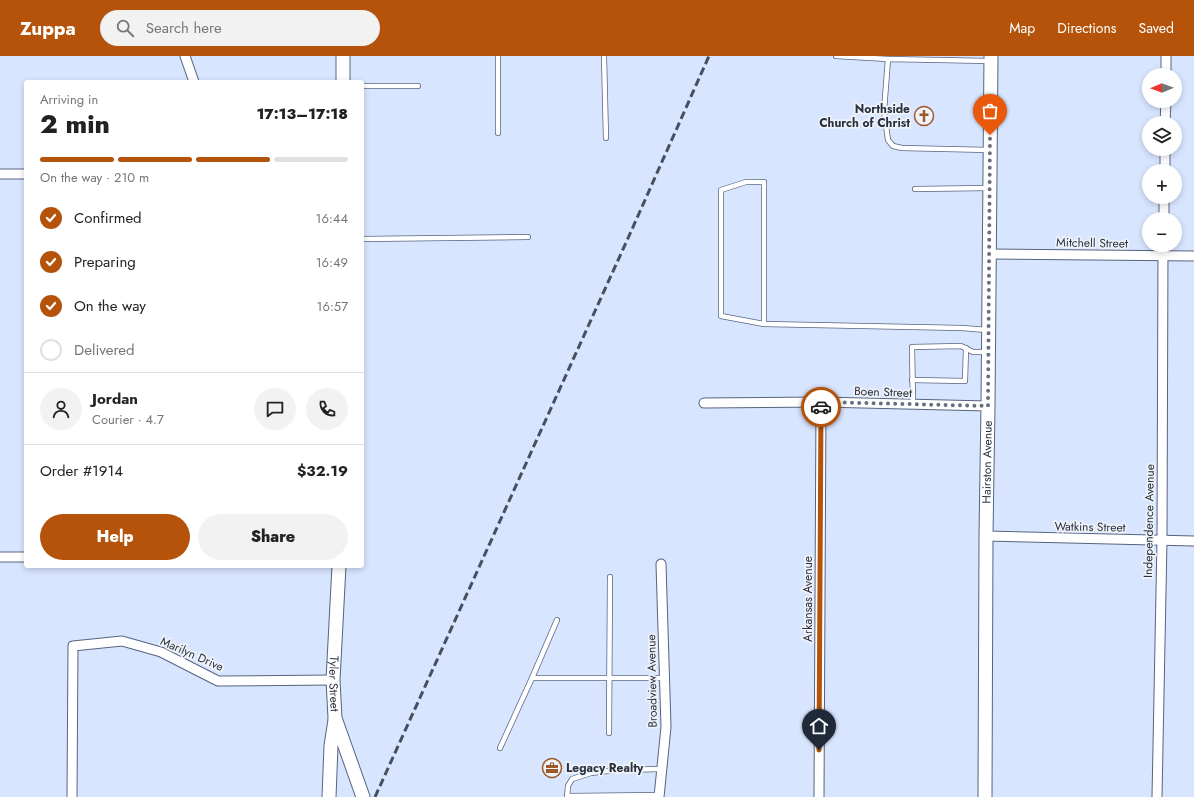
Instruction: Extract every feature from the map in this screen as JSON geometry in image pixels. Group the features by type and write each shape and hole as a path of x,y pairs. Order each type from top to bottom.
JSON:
{"street":[{"path":"184,56 193,80"},
{"path":"343,56 343,80"},
{"path":"1166,56 1166,68"},
{"name":"Hairston Avenue","path":"985,797 991,58"},
{"path":"0,174 24,174"},
{"name":"Independence Avenue","path":"1157,797 1162,540 1163,252"},
{"name":"Mitchell Street","path":"989,254 1194,256"},
{"name":"Boen Street","path":"704,403 821,402 988,406"},
{"name":"Arkansas Avenue","path":"819,797 821,402"},
{"name":"Watkins Street","path":"986,536 1194,541"},
{"path":"0,557 24,557"},
{"name":"Broadview Avenue","path":"659,796 666,727 661,564"},
{"name":"Tyler Street","path":"339,568 333,680 335,718 363,797"},
{"name":"Marilyn Drive","path":"72,797 73,646 122,641 161,652 218,681 333,680"},
{"path":"329,797 331,746 335,718"}],"lane":[{"path":"498,56 498,133"},
{"path":"604,56 606,138"},
{"path":"836,56 888,59 991,58"},
{"path":"888,59 884,111 888,140 893,146 909,148 990,150"},
{"path":"364,86 418,86"},
{"path":"764,324 764,182 746,182 721,190 721,316 764,324 962,328 989,330"},
{"path":"915,189 990,188"},
{"path":"364,239 528,237"},
{"path":"913,404 912,347 961,346 973,352 989,352"},
{"path":"912,380 965,381 966,348"},
{"path":"609,733 610,577"},
{"path":"500,748 557,620"},
{"path":"532,678 665,678"},
{"path":"659,796 567,796 568,786 572,779 591,773 616,770 662,769"}],"railway":[{"path":"375,797 709,56"}],"way so far":[{"path":"821,407 821,402 988,406 990,135"}],"place":[{"name":"Northside Church of Christ","path":"924,116"},
{"name":"Legacy Realty","path":"552,768"}],"route":[{"path":"819,750 821,407"}]}
